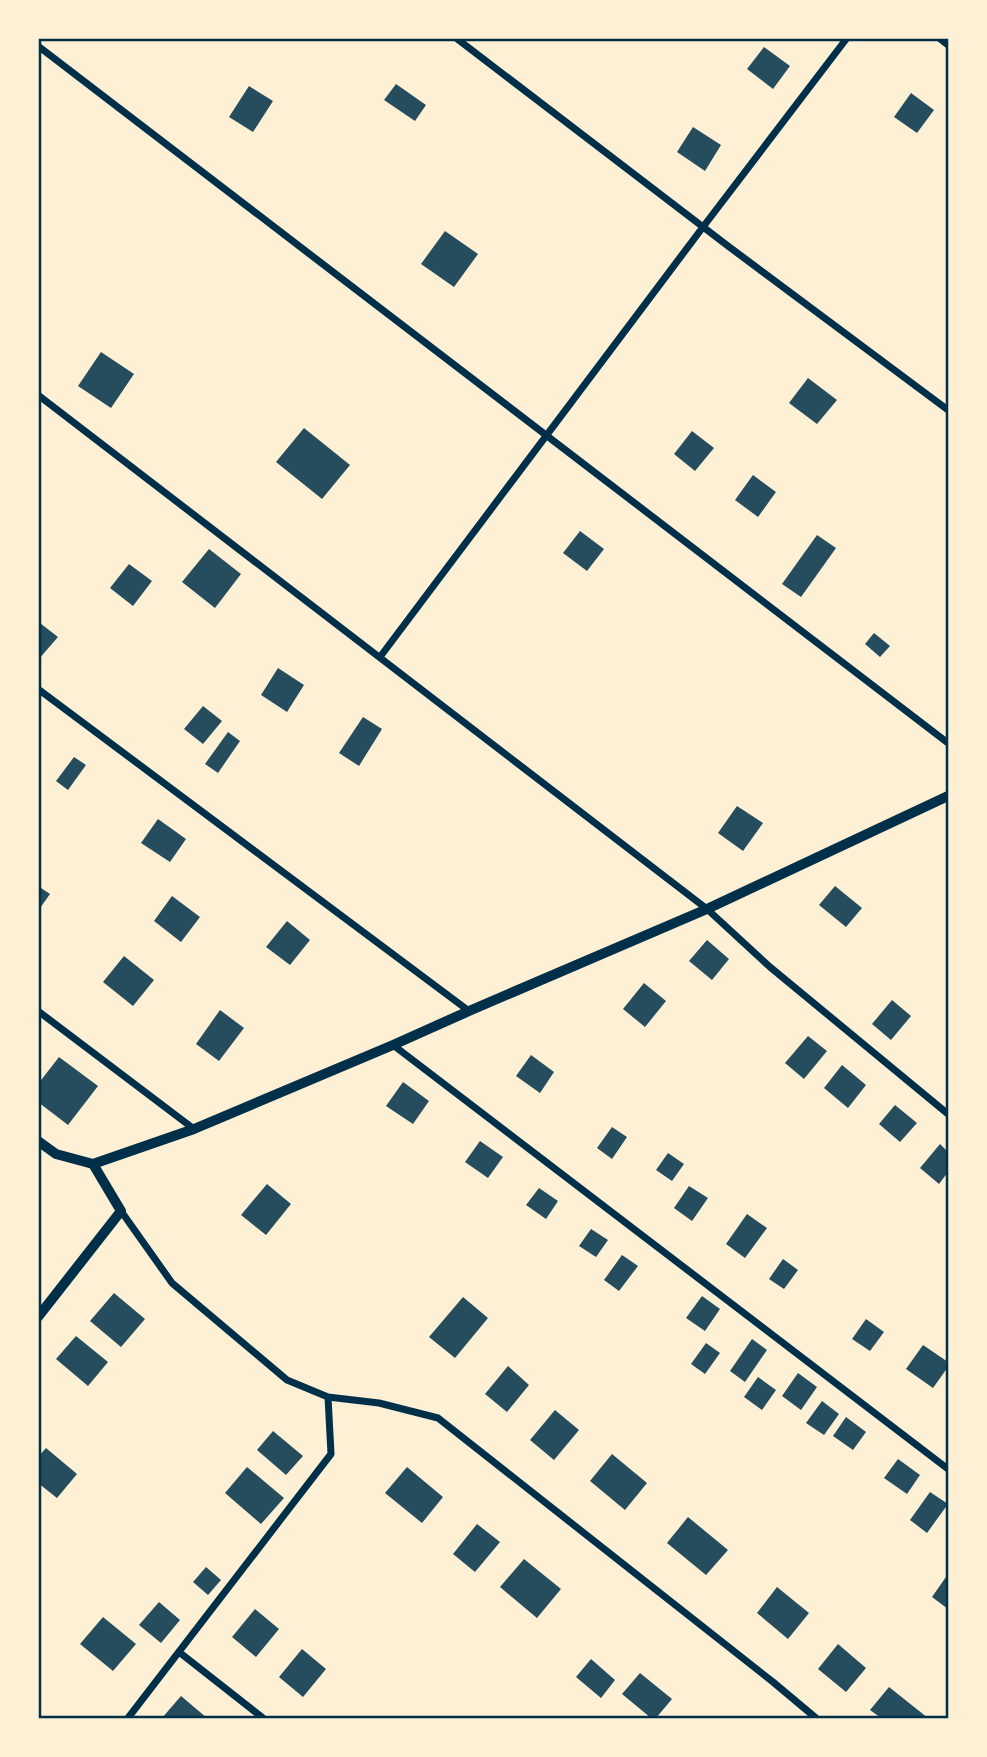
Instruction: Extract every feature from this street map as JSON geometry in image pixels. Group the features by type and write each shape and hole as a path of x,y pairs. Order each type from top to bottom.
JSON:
{"street":[{"path":"456,38 948,410"},
{"path":"380,657 847,38"},
{"path":"939,38 948,46"},
{"path":"38,46 948,743"},
{"path":"38,395 707,909 770,967 948,1114"},
{"path":"38,689 469,1010"},
{"path":"38,1142 55,1154 93,1164 194,1129 707,909 948,796"},
{"path":"38,1010 194,1129"},
{"path":"393,1045 948,1469"},
{"path":"93,1164 121,1211 172,1283 287,1380 328,1397 379,1403 438,1418 816,1718"},
{"path":"38,1317 121,1211"},
{"path":"128,1718 331,1454 328,1397"},
{"path":"179,1652 263,1718"}],"building":[{"path":"764,47 790,66 773,89 747,69"},
{"path":"396,84 426,105 415,121 384,100"},
{"path":"249,86 273,101 253,132 229,117"},
{"path":"911,93 934,110 917,133 894,117"},
{"path":"693,127 721,145 705,171 677,152"},
{"path":"445,231 478,254 454,287 421,264"},
{"path":"101,352 134,374 111,408 78,386"},
{"path":"808,378 837,400 817,424 789,403"},
{"path":"304,428 350,465 322,499 276,462"},
{"path":"692,431 714,448 695,471 674,454"},
{"path":"753,475 776,492 758,517 735,500"},
{"path":"580,531 604,549 587,571 563,553"},
{"path":"817,535 836,548 801,597 782,584"},
{"path":"209,549 241,574 215,608 182,582"},
{"path":"129,564 152,581 133,606 110,588"},
{"path":"40,623 58,637 38,660 38,625"},
{"path":"874,633 890,646 880,657 865,644"},
{"path":"278,668 304,685 287,712 261,695"},
{"path":"203,706 222,721 203,744 184,729"},
{"path":"363,717 382,729 359,766 339,753"},
{"path":"228,732 240,741 218,773 205,764"},
{"path":"74,757 86,765 68,790 56,781"},
{"path":"737,806 763,823 743,851 718,833"},
{"path":"158,819 186,839 170,862 141,843"},
{"path":"38,886 50,894 38,911"},
{"path":"835,886 862,908 846,927 819,905"},
{"path":"172,896 200,917 181,942 154,921"},
{"path":"287,921 310,940 290,965 266,947"},
{"path":"707,940 729,959 712,980 689,961"},
{"path":"124,956 154,980 133,1006 103,982"},
{"path":"644,983 666,1001 645,1027 623,1009"},
{"path":"892,1000 911,1016 891,1040 872,1024"},
{"path":"220,1010 244,1028 219,1061 196,1044"},
{"path":"808,1036 827,1051 804,1079 785,1063"},
{"path":"531,1055 554,1072 540,1093 516,1076"},
{"path":"59,1057 98,1086 68,1125 38,1102 38,1084"},
{"path":"842,1065 866,1085 848,1108 824,1088"},
{"path":"403,1082 429,1101 413,1124 386,1106"},
{"path":"895,1105 917,1123 900,1142 879,1124"},
{"path":"612,1127 627,1137 612,1159 597,1148"},
{"path":"480,1141 503,1157 488,1178 465,1162"},
{"path":"940,1144 948,1152 948,1172 939,1184 920,1168"},
{"path":"668,1153 684,1164 672,1181 656,1170"},
{"path":"267,1184 291,1204 266,1235 241,1215"},
{"path":"689,1186 708,1198 692,1221 674,1208"},
{"path":"539,1188 558,1201 546,1219 526,1205"},
{"path":"747,1214 767,1228 745,1258 726,1244"},
{"path":"591,1229 608,1240 596,1257 579,1246"},
{"path":"622,1255 638,1266 619,1291 604,1280"},
{"path":"783,1259 798,1270 784,1289 769,1279"},
{"path":"114,1293 145,1319 121,1347 90,1321"},
{"path":"702,1296 720,1309 705,1331 686,1318"},
{"path":"463,1297 488,1318 455,1358 429,1337"},
{"path":"866,1319 884,1332 870,1351 852,1339"},
{"path":"76,1336 108,1362 88,1386 56,1359"},
{"path":"752,1339 767,1350 745,1382 730,1371"},
{"path":"706,1343 720,1353 705,1374 691,1364"},
{"path":"923,1345 948,1362 948,1367 933,1388 906,1369"},
{"path":"508,1366 529,1385 507,1412 485,1394"},
{"path":"798,1373 817,1387 801,1410 782,1396"},
{"path":"758,1377 776,1390 762,1410 744,1397"},
{"path":"822,1401 839,1414 824,1435 806,1423"},
{"path":"555,1410 579,1430 554,1460 530,1440"},
{"path":"846,1417 866,1432 853,1450 833,1436"},
{"path":"273,1431 303,1456 286,1475 257,1450"},
{"path":"46,1448 77,1474 57,1498 38,1483 38,1457"},
{"path":"612,1454 647,1483 625,1510 590,1481"},
{"path":"898,1459 920,1475 907,1494 884,1478"},
{"path":"247,1467 284,1498 261,1524 225,1493"},
{"path":"407,1467 443,1497 422,1523 385,1493"},
{"path":"930,1492 948,1504 927,1533 910,1520"},
{"path":"688,1517 728,1550 706,1575 667,1543"},
{"path":"477,1524 500,1542 475,1572 453,1554"},
{"path":"524,1559 561,1589 537,1618 500,1587"},
{"path":"206,1567 221,1580 208,1595 193,1582"},
{"path":"948,1574 948,1609 932,1597"},
{"path":"777,1587 809,1613 788,1639 757,1613"},
{"path":"159,1602 180,1620 161,1643 139,1625"},
{"path":"255,1609 279,1629 256,1657 232,1637"},
{"path":"103,1617 136,1644 113,1671 80,1644"},
{"path":"838,1644 866,1668 846,1692 818,1669"},
{"path":"302,1649 326,1669 303,1697 279,1677"},
{"path":"591,1659 615,1680 601,1698 576,1677"},
{"path":"640,1673 672,1699 656,1718 651,1718 622,1694"},
{"path":"889,1687 928,1718 881,1718 870,1710"},
{"path":"181,1696 207,1718 162,1718"}]}
